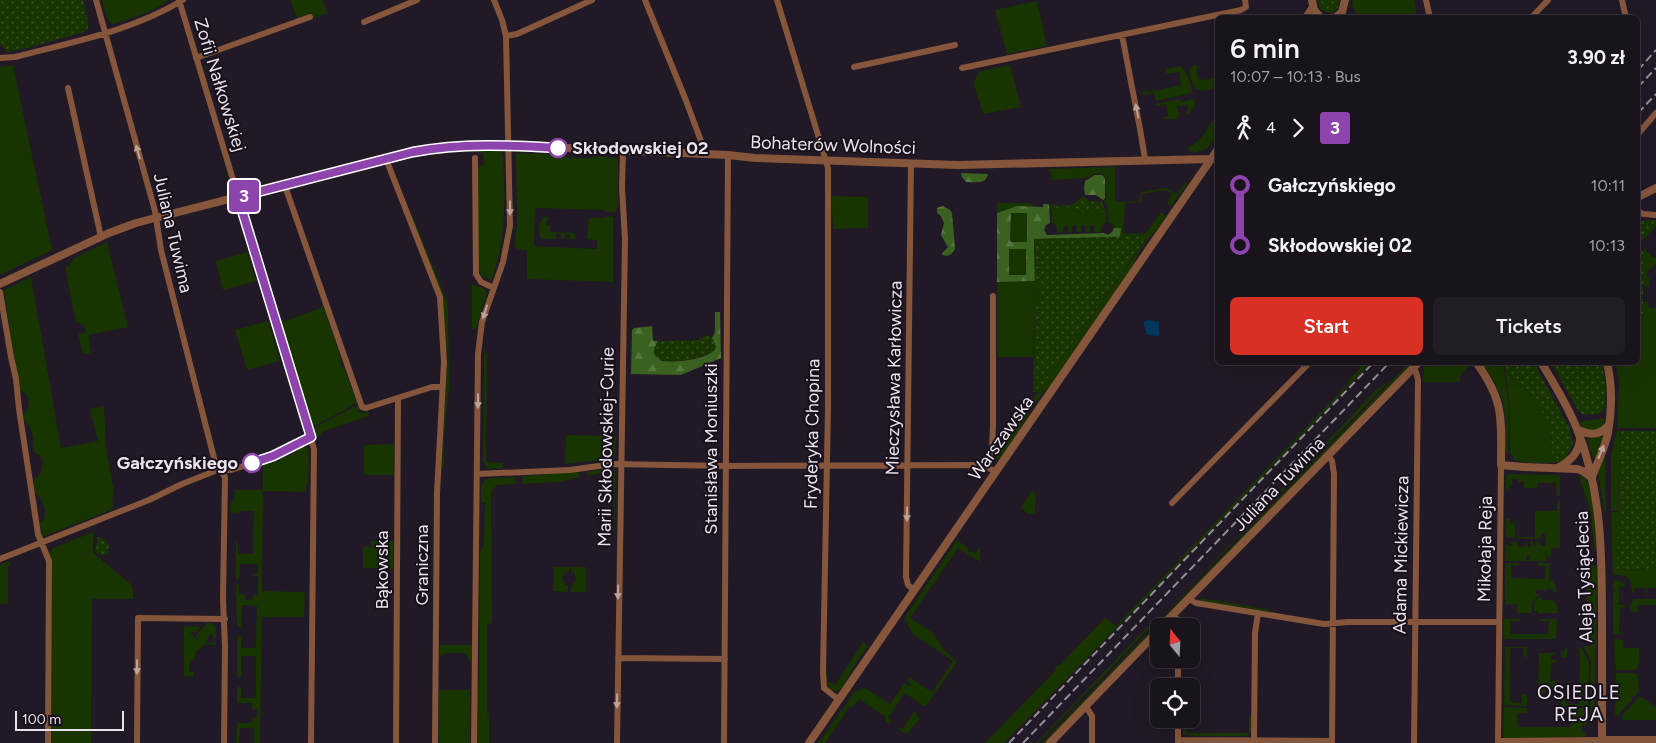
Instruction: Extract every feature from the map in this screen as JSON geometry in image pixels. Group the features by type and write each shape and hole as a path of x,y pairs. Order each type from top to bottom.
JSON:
{"street":[{"name":"Juliana Tuwima","path":"96,0 151,198 161,250 215,462 226,479 223,599 225,619 224,743"},
{"path":"364,22 418,0"},
{"path":"474,743 479,342 484,315 503,262 508,238 509,146 506,36 494,0"},
{"path":"506,36 517,34 592,0"},
{"path":"645,0 685,98 704,154"},
{"name":"Fryderyka Chopina","path":"777,0 828,168 826,466 822,632 823,678 826,690 839,700"},
{"path":"1217,15 1241,10 1246,7 1245,0"},
{"path":"1343,15 1345,0"},
{"path":"1426,0 1429,15"},
{"path":"1534,15 1548,0"},
{"path":"1622,0 1625,15"},
{"path":"0,58 15,58 106,33 146,19 181,1"},
{"name":"Zofii Nałkowskiej","path":"181,1 196,58 314,450 311,743"},
{"path":"1312,4 1318,15"},
{"path":"962,68 1215,15"},
{"path":"196,58 310,17"},
{"path":"1122,35 1145,159"},
{"path":"854,67 956,44"},
{"path":"68,88 101,237"},
{"path":"1640,132 1656,114"},
{"name":"Bohaterów Wolności","path":"0,284 128,226 413,152 447,146 476,144 825,161 969,164 1214,159"},
{"name":"Marii Skłodowskiej-Curie","path":"617,743 625,239 622,188 623,151"},
{"name":"Stanisława Moniuszki","path":"724,743 728,155"},
{"path":"475,158 476,272 479,280 494,288"},
{"name":"Graniczna","path":"386,159 440,297 444,362 437,493 435,743"},
{"name":"Warszawska","path":"809,743 1214,159"},
{"name":"Mieczysława Karłowicza","path":"911,163 906,578 908,585 914,590"},
{"path":"285,186 361,406 366,408 432,387 442,387"},
{"path":"1640,197 1656,188"},
{"path":"1640,212 1656,215"},
{"path":"0,292 10,357 16,379 38,534 47,554 49,565 48,743"},
{"path":"987,465 992,454 993,296"},
{"path":"1172,503 1307,365"},
{"name":"Juliana Tuwima","path":"1170,618 1416,365"},
{"name":"Adama Mickiewicza","path":"1414,743 1418,380 1416,365"},
{"name":"Mikołaja Reja","path":"1478,365 1498,401 1501,419 1498,742"},
{"name":"Aleja Tysiąclecia","path":"1543,365 1567,406 1579,434 1592,478 1601,537 1602,742"},
{"path":"1500,465 1580,470 1592,478 1606,439 1608,426 1610,403 1607,365"},
{"name":"Bąkowska","path":"396,743 398,398"},
{"path":"1559,468 1573,457 1578,448 1579,434 1593,434 1602,431 1608,426"},
{"path":"0,559 149,500 213,472 231,470 262,460 311,437"},
{"path":"1178,728 1178,741 1332,742 1334,474 1333,463 1328,455"},
{"path":"477,474 570,470 620,464 726,466 987,465 996,472"},
{"path":"1189,599 1196,603 1320,624 1348,622 1499,622"},
{"path":"1254,740 1255,634 1258,613"},
{"path":"137,743 138,618 225,619"},
{"path":"1050,743 1150,639"},
{"path":"618,658 725,659"},
{"path":"1086,706 1092,716 1092,743"},
{"path":"1498,742 1656,740"}],"green space":[{"path":"0,0 83,0 89,24 87,31 8,52 0,44"},
{"path":"102,0 169,0 149,12 112,24 107,18"},
{"path":"290,0 322,0 328,13 313,18 311,13 297,18"},
{"path":"1318,0 1339,0 1338,7 1334,12 1327,13 1320,9"},
{"path":"1353,0 1414,0 1417,15 1358,15 1352,7"},
{"path":"1037,1 1047,46 1007,54 995,10"},
{"path":"13,65 52,250 0,275 0,67"},
{"path":"1010,65 1021,107 983,114 973,82 980,71"},
{"path":"1195,65 1201,67 1196,68 1199,80 1215,78 1215,88 1204,91 1196,89 1190,78 1189,69"},
{"path":"1180,66 1189,78 1192,93 1156,101 1154,93 1143,95 1142,92 1181,85 1179,72 1166,74 1165,69"},
{"path":"1179,99 1182,102 1195,99 1195,101 1188,115 1186,113 1187,105 1178,106 1178,119 1164,119 1163,117 1168,116 1166,104 1155,106 1155,104"},
{"path":"1214,119 1215,137 1207,149 1194,153 1189,151 1188,147 1200,139"},
{"path":"478,150 499,151 503,154 503,232 497,263 490,280 485,277 484,279 478,269 477,170 484,164 483,153 477,153"},
{"path":"516,153 565,155 568,158 591,158 596,156 616,158 618,161 618,207 615,212 535,208 534,246 597,249 597,240 587,239 589,218 613,217 613,279 615,282 527,279 527,251 514,248 517,222"},
{"path":"1115,167 1115,202 1140,201 1141,192 1165,188 1177,194 1185,182 1187,184 1171,206 1167,203 1172,194 1165,190 1142,194 1142,202 1125,203 1123,234 1146,233 1161,212 1166,216 1153,235 1150,236 1133,266 1050,387 1046,389 1029,411 1029,415 1000,459 993,457 995,411 996,452 999,451 1038,392 1148,237 1120,237 1121,228 1114,228 1108,222 1108,209 1104,201 1107,199 1105,175 1097,173 1085,178 1052,180 1051,172 1047,169"},
{"path":"961,173 988,174 987,178 983,181 966,182"},
{"path":"1095,175 1102,175 1105,178 1105,199 1103,200 1096,195 1085,195 1085,181"},
{"path":"831,196 868,197 868,228 833,229"},
{"path":"1084,196 1089,201 1102,202 1106,212 1079,212 1073,207 1051,208 1051,204 1071,205"},
{"path":"997,203 1032,203 1033,207 1020,207 997,213"},
{"path":"1043,204 1049,204 1050,223 1046,225 1044,230 1047,235 1103,233 1108,235 1114,228 1121,228 1120,237 1034,239 1035,281 997,282 997,213 1017,206 1043,207","holes":["1011,213 1027,213 1027,242 1010,241","1009,249 1026,249 1026,275 1009,275"]},
{"path":"943,206 952,213 955,249 948,256 942,253 948,247 941,235 944,223 941,216 937,213 937,208"},
{"path":"1073,207 1079,212 1106,212 1106,222 1101,227 1101,232 1094,232 1094,225 1090,225 1090,232 1085,232 1085,225 1081,225 1081,232 1077,232 1076,225 1072,226 1072,232 1068,232 1068,226 1064,226 1063,232 1057,233 1057,227 1052,222 1051,208"},
{"path":"1011,213 1027,213 1027,243 1010,241"},
{"path":"412,215 448,304 449,388 444,435 444,467 441,467 448,354 445,343 443,300 410,216"},
{"path":"544,217 548,217 546,225 550,225 550,232 575,233 575,239 570,239 570,235 565,234 565,239 561,239 561,234 556,234 556,239 543,239 540,237 538,226"},
{"path":"1656,220 1656,226 1640,243 1640,221"},
{"path":"1148,236 1038,392 1033,392 1035,301 1039,301 1038,281 1035,281 1034,239"},
{"path":"107,242 128,327 88,335 91,353 83,354 78,334 86,332 84,325 76,322 65,267 70,265 74,258"},
{"path":"1640,248 1643,251 1643,317 1640,317"},
{"path":"1009,249 1026,249 1026,275 1009,275"},
{"path":"1645,249 1653,258 1656,256 1656,264 1645,274 1649,278 1649,286 1643,286 1643,251"},
{"path":"247,252 256,281 223,290 216,261"},
{"path":"31,277 61,448 98,441 90,409 104,406 106,448 114,492 111,510 42,537 40,523 44,520 45,509 42,501 35,493 34,484 41,473 43,462 40,456 33,451 32,433 23,416 29,402 27,395 19,389 4,290"},
{"path":"1038,281 1039,301 1035,302 1033,357 997,357 997,282"},
{"path":"472,284 485,289 487,292 476,329 472,329"},
{"path":"1643,302 1648,302 1649,308 1655,308 1656,306 1656,428 1617,428 1619,384 1616,365 1640,365 1640,317 1643,317"},
{"path":"323,305 342,362 340,363 341,366 344,367 357,403 311,428 296,378 298,376 296,372 294,373 281,328 283,326 282,322 321,308"},
{"path":"715,312 720,312 721,358 681,375 631,374 632,330 634,328 652,326 653,341 659,341 657,342 661,361 690,360 708,354 716,347 712,338 715,332"},
{"path":"268,321 280,361 247,370 235,330"},
{"path":"706,335 713,340 715,350 702,356 682,361 672,361 657,357 654,352 655,346 659,341 699,340"},
{"path":"484,353 487,353 486,462 503,463 503,468 488,469 483,462"},
{"path":"1363,365 1369,365 1004,743 985,743 1055,671 1057,665 1060,665 1105,618 1116,626 1348,384 1347,382"},
{"path":"1407,365 1412,365 1167,618 1163,618"},
{"path":"1426,365 1470,366 1461,373 1460,382 1423,382"},
{"path":"1482,365 1503,365 1509,406 1508,457 1505,448 1503,402 1490,375"},
{"path":"1504,365 1535,365 1570,429 1573,445 1567,455 1568,458 1556,463 1549,429 1543,413 1527,392 1506,376"},
{"path":"1552,365 1602,365 1606,407 1599,414 1584,415 1579,412"},
{"path":"1506,376 1533,398 1543,413 1549,429 1556,463 1530,463 1513,460 1513,456 1510,453 1510,406"},
{"path":"1390,380 1162,615 1376,390"},
{"path":"356,406 360,413 368,411 369,416 314,436 312,431 317,426"},
{"path":"1605,418 1603,427 1597,431 1583,429 1579,422"},
{"path":"1617,430 1620,431 1618,511 1611,511 1611,456"},
{"path":"1620,431 1656,431 1656,570 1617,569"},
{"path":"566,435 616,436 615,456 611,459 565,464"},
{"path":"1603,436 1595,459 1594,459 1587,439"},
{"path":"394,444 394,475 364,475 364,445"},
{"path":"302,447 308,448 309,451 308,486 306,486 306,492 263,491 262,591 305,592 304,617 262,617 260,743 254,743 254,728 240,728 239,743 236,743 237,723 252,723 253,718 257,718 257,709 252,709 252,703 237,703 237,687 241,687 241,698 256,698 256,656 241,656 241,677 237,677 237,636 241,636 241,648 256,648 257,606 242,605 241,627 237,627 236,585 239,585 239,594 245,595 245,600 252,600 253,595 258,595 258,576 253,576 253,574 258,574 258,564 240,564 239,579 236,578 236,542 238,542 238,554 253,554 254,511 239,511 239,514 230,511 231,501 234,501 235,490 263,490 263,466 258,467 275,460 276,462 279,461 278,459 286,455 287,457"},
{"path":"1605,453 1606,521 1606,522 1598,472"},
{"path":"614,469 615,472 615,540 613,475 609,471 588,476 587,472"},
{"path":"579,472 580,477 559,482 522,484 523,476"},
{"path":"1508,474 1560,475 1560,496 1557,496 1556,483 1538,483 1536,490 1536,488 1524,488 1524,481 1518,482 1518,479 1512,479 1512,485 1506,491 1506,476"},
{"path":"1581,474 1590,488 1597,549 1594,547 1591,513 1580,479"},
{"path":"515,477 516,484 497,485 491,491 492,623 487,624 487,714 489,714 489,743 475,743 476,683 479,682 480,552 484,545 485,503 481,502 481,486 489,478"},
{"path":"1032,491 1036,493 1035,513 1028,514 1021,507"},
{"path":"1557,500 1560,500 1560,548 1551,548 1551,557 1547,557 1546,554 1546,561 1529,561 1530,555 1526,556 1528,561 1505,561 1506,544 1513,545 1510,542 1517,542 1519,547 1526,546 1524,542 1526,542 1528,547 1532,546 1530,542 1532,541 1534,546 1537,546 1536,541 1539,541 1541,546 1546,546 1545,534 1542,534 1541,538 1535,539 1535,511 1557,511"},
{"path":"1611,512 1618,512 1617,569 1656,570 1656,588 1647,588 1647,594 1645,588 1635,588 1634,593 1632,592 1631,583 1625,576 1613,575"},
{"path":"1506,518 1510,519 1511,524 1514,524 1515,519 1515,537 1533,537 1533,539 1506,537"},
{"path":"93,532 93,553 132,585 133,599 92,599 91,743 51,743 51,721 56,720 56,715 51,714 52,563 49,552 52,551 51,549"},
{"path":"98,537 104,539 109,545 108,553 102,556 95,552"},
{"path":"957,540 969,549 970,553 972,551 975,553 980,547 980,562 958,548 910,618 933,633 943,649 957,662 925,707 905,693 888,718 892,721 890,724 886,721 886,717 859,699 853,707 850,706 825,743 818,743 856,690 865,688 890,704 905,683 910,686 911,684 907,681 909,677 932,692 953,661 913,634 904,618"},
{"path":"371,541 393,541 393,569 363,568 363,546 371,547"},
{"path":"9,561 11,565 8,566 8,604 0,604 0,565"},
{"path":"1505,563 1519,563 1519,565 1511,565 1511,578 1545,579 1545,566 1538,566 1538,563 1550,563 1549,580 1554,581 1557,591 1553,594 1553,589 1546,589 1546,591 1536,590 1536,594 1540,594 1532,602 1532,613 1517,613 1517,604 1505,605"},
{"path":"1590,564 1594,565 1597,570 1595,720 1590,720 1591,661 1584,648 1584,646 1591,646 1591,640 1586,635 1587,568"},
{"path":"554,567 569,567 569,571 564,573 562,579 565,585 568,586 568,592 553,591"},
{"path":"571,567 586,567 586,592 571,592 571,586 576,581 575,574 571,572"},
{"path":"1613,580 1623,582 1625,586 1619,587 1619,605 1625,605 1626,607 1620,608 1619,631 1625,633 1614,635 1613,591 1617,590 1613,590"},
{"path":"1541,597 1541,600 1552,600 1557,605 1557,613 1538,613 1538,611 1534,611 1534,602"},
{"path":"1201,598 1271,610 1270,612 1202,601 1200,600"},
{"path":"1634,599 1656,599 1656,605 1638,605 1637,612 1631,612 1630,605"},
{"path":"1504,619 1520,619 1520,621 1511,621 1510,634 1548,634 1549,621 1540,621 1540,619 1555,619 1557,620 1556,639 1504,639"},
{"path":"207,623 211,623 216,628 216,639 213,639 213,635 210,634 206,643 216,642 216,645 205,644 195,653 195,660 189,661 189,672 194,672 193,677 184,676 184,626 201,627 196,632 190,632 197,640 197,634"},
{"path":"1150,626 1036,743 1147,627"},
{"path":"1150,631 1150,636 1046,743 1042,743"},
{"path":"1614,639 1623,640 1624,648 1639,648 1639,663 1636,670 1616,670"},
{"path":"863,642 868,646 842,688 837,691 831,690 826,683 826,670 827,681 835,685"},
{"path":"440,645 473,645 471,662 464,653 445,653 439,658"},
{"path":"1505,647 1527,648 1527,657 1524,657 1523,648 1510,648 1510,702 1522,703 1522,694 1527,694 1527,706 1504,705"},
{"path":"1567,648 1581,648 1589,662 1588,705 1586,706 1561,706 1561,696 1566,696 1566,704 1579,704 1580,649"},
{"path":"1567,648 1567,657 1561,658 1561,653"},
{"path":"1539,653 1556,653 1551,656 1551,661 1556,659 1556,661 1551,664 1550,682 1555,680 1555,685 1553,687 1546,687 1546,692 1543,692 1543,694 1538,694"},
{"path":"1616,673 1636,673 1638,676 1639,692 1631,697 1632,700 1615,716"},
{"path":"439,690 470,690 470,743 439,743"},
{"path":"1639,697 1642,697 1656,708 1656,720 1623,720 1621,717"},
{"path":"1504,707 1527,708 1527,713 1517,713 1518,727 1571,727 1571,713 1563,713 1563,708 1586,708 1588,710 1588,720 1586,725 1582,726 1582,732 1586,733 1586,737 1505,738 1503,737"},
{"path":"914,711 920,719 906,734 898,729 900,727 903,729"},
{"path":"1249,715 1251,716 1251,732 1247,736 1194,736 1183,734 1183,728 1186,728 1186,733 1249,733"}],"water":[{"path":"1149,320 1159,322 1159,336 1147,335 1143,322"}],"railway":[{"path":"1640,68 1656,50"},
{"path":"1640,85 1656,68"},
{"path":"1640,111 1656,94"},
{"path":"1009,743 1371,365"},
{"path":"1023,743 1387,365"}],"bus line":[{"name":"3","path":"252,463 273,456 311,437 238,197 413,152 447,146 476,144 558,148"}],"place":[{"name":"Skłodowskiej 02","path":"558,148"},
{"name":"Gałczyńskiego","path":"252,463"}],"district":[{"name":"OSIEDLE REJA","path":"1579,703"}]}
